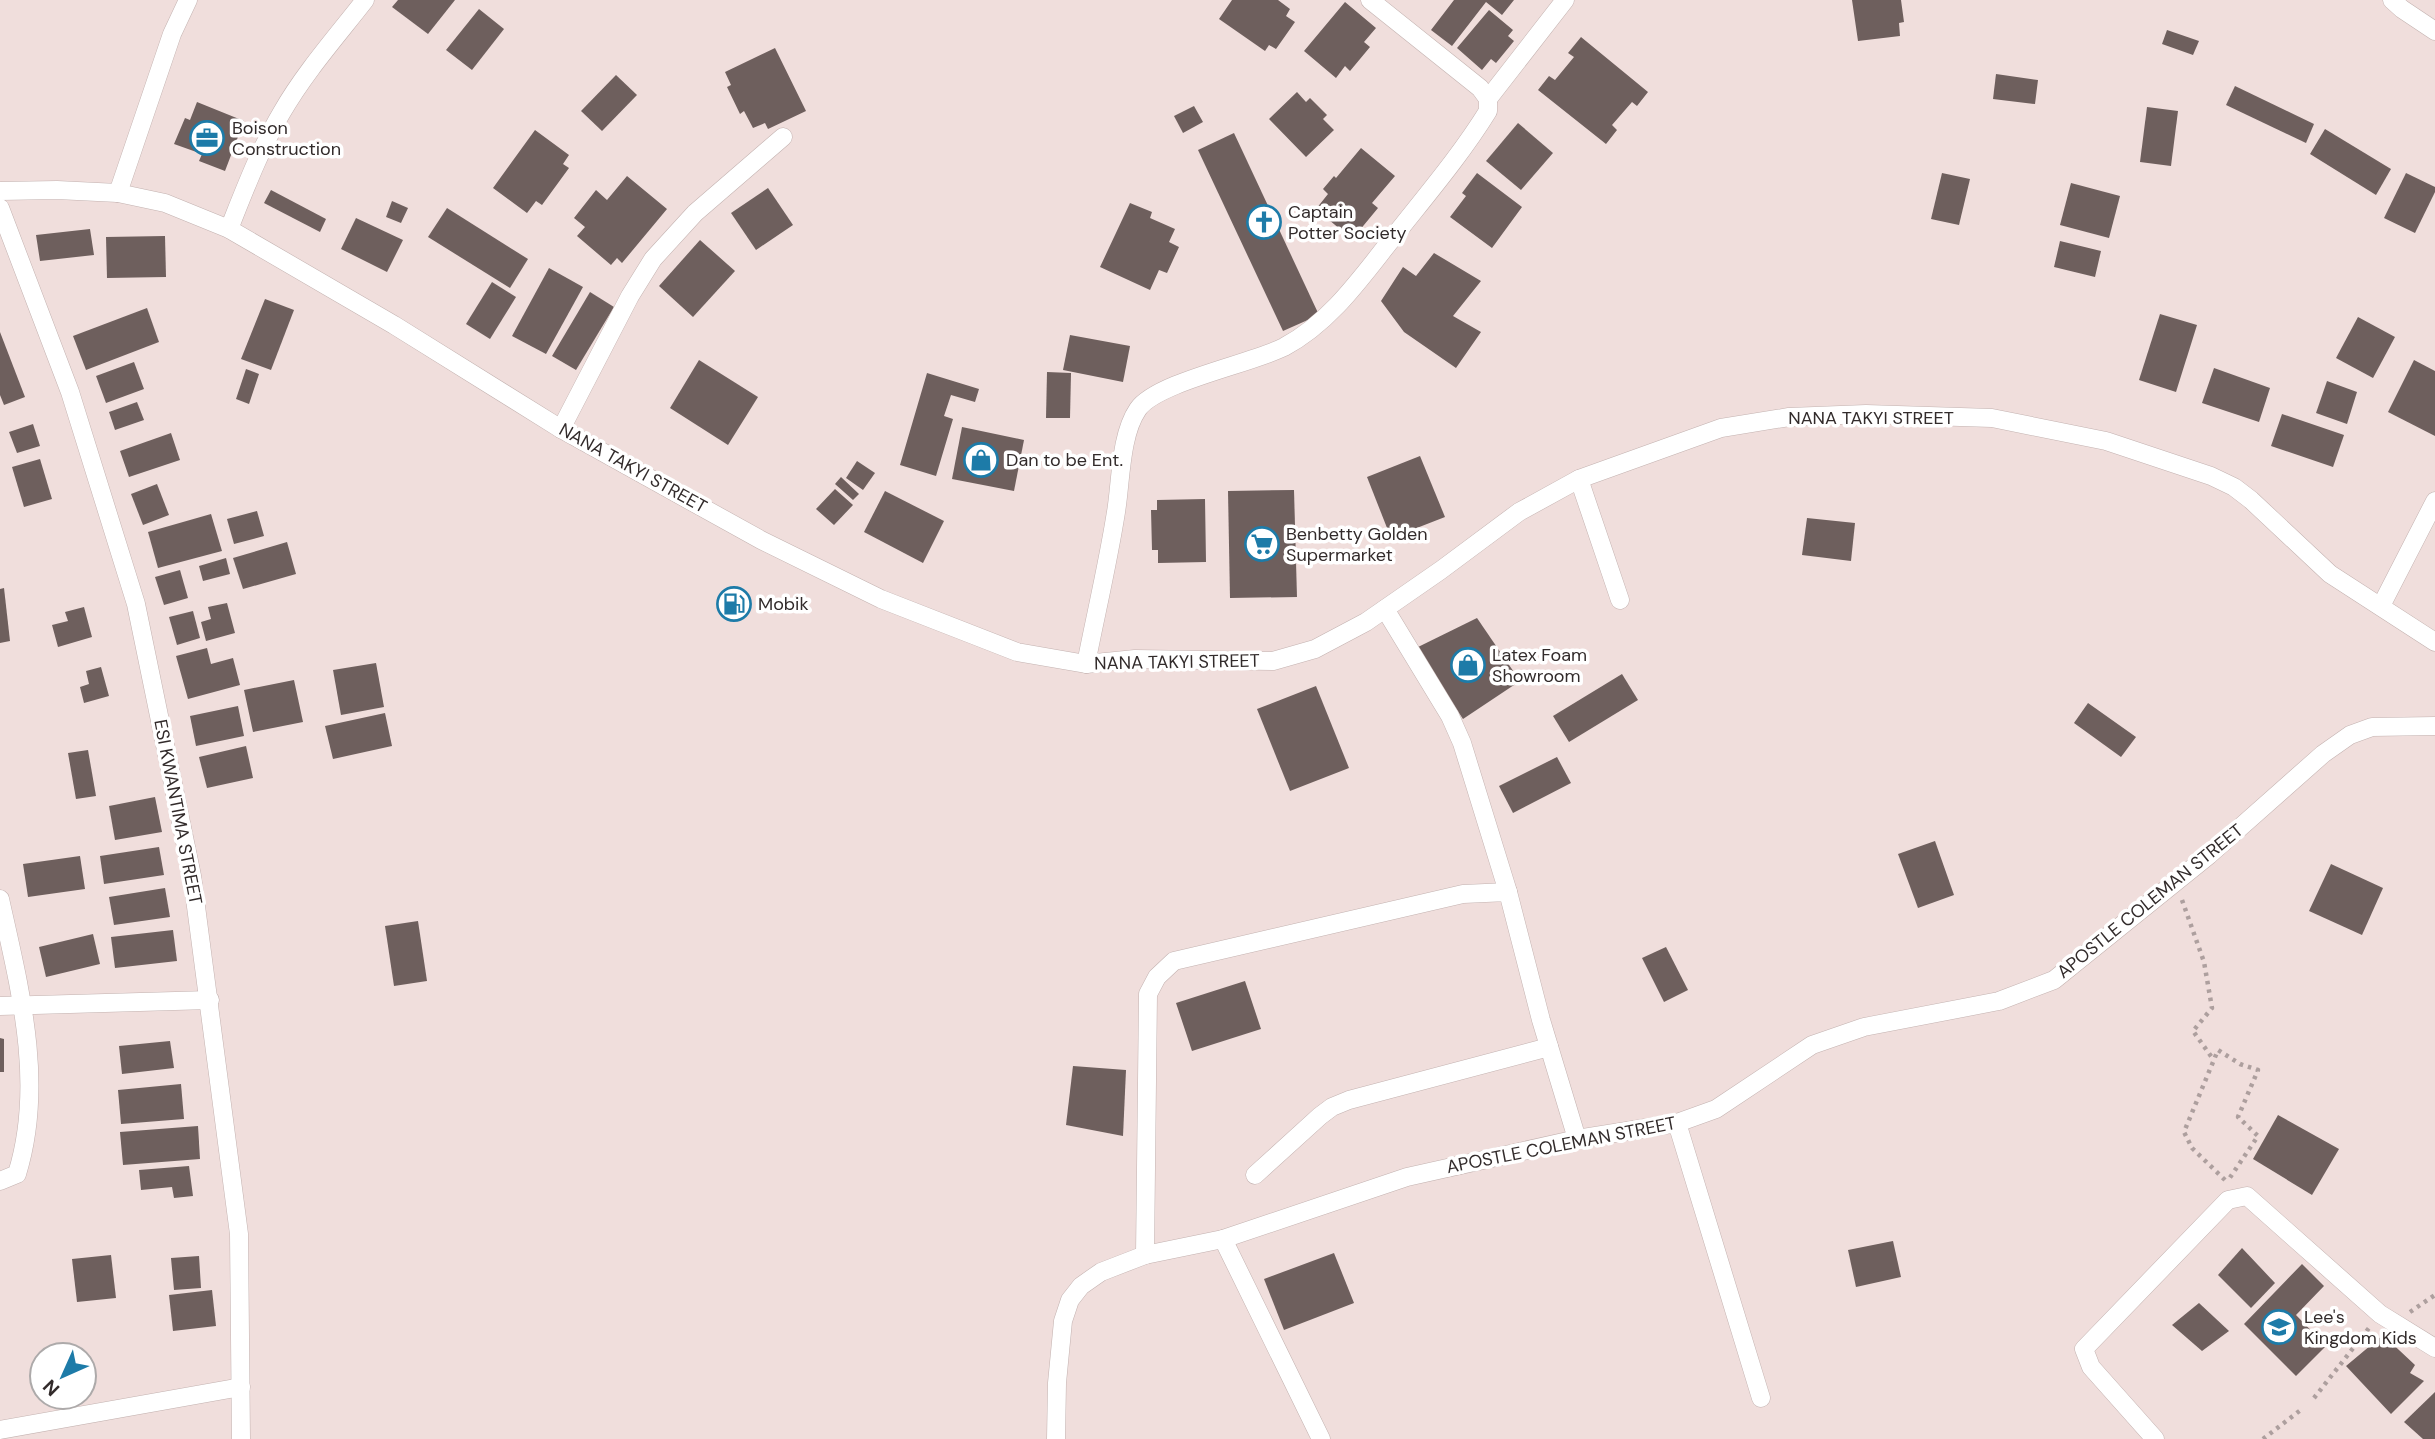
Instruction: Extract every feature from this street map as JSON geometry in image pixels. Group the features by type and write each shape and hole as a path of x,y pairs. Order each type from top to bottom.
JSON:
{"street":[{"path":"118,193 172,34 188,0"},
{"path":"229,229 257,159 283,110 321,55 365,0"},
{"path":"1370,0 1488,99"},
{"path":"1086,664 1116,514 1125,445 1138,409 1151,397 1173,386 1237,366 1284,346 1323,320 1446,172 1488,111 1488,99 1565,0"},
{"path":"2392,0 2435,31"},
{"path":"561,429 630,296 653,259 695,213 783,137"},
{"name":"NANA TAKYI STREET","path":"0,191 118,193 165,203 229,229 394,325 561,429 761,540 881,599 1017,652 1086,664 1135,659 1273,661 1315,649 1366,622 1519,512 1579,479 1721,428 1789,417 1866,414 1992,418 2106,441 2211,476 2234,487 2251,500 2330,574 2435,642"},
{"name":"ESI KWANTIMA STREET","path":"0,208 70,392 135,604 192,876 239,1234 241,1439"},
{"path":"1579,479 1620,600"},
{"path":"2381,606 2435,501"},
{"path":"1385,609 1450,716 1462,743 1508,892 1549,1047 1577,1139"},
{"name":"APOSTLE COLEMAN STREET","path":"1056,1439 1057,1383 1063,1321 1070,1300 1081,1286 1101,1272 1145,1255 1223,1239 1407,1177 1577,1139 1677,1123 1716,1109 1812,1045 1864,1027 1999,1001 2054,979 2176,883 2323,754 2350,735 2372,727 2435,726"},
{"path":"1145,1255 1148,994 1157,977 1174,961 1463,894 1508,892"},
{"path":"0,899 23,1006 30,1102 25,1149 17,1174 0,1181"},
{"path":"0,1006 210,1000"},
{"path":"1255,1175 1332,1107 1349,1100 1549,1047"},
{"path":"1677,1123 1761,1398"},
{"path":"2155,1439 2091,1367 2084,1349 2228,1200 2242,1197 2388,1318 2435,1348"},
{"path":"1223,1239 1321,1439"},
{"path":"0,1430 241,1387"}],"path":[{"path":"2176,883 2204,962 2212,1008 2193,1031 2213,1060"},
{"path":"2227,1182 2258,1136 2238,1117 2258,1070 2218,1050 2184,1132 2192,1148 2242,1197"},
{"path":"2314,1398 2388,1318 2435,1295"},
{"path":"2263,1439 2302,1409"}],"building":[{"path":"398,0 455,0 428,34 392,7"},
{"path":"1232,0 1278,0 1290,9 1286,16 1295,22 1276,49 1269,45 1265,51 1219,19"},
{"path":"1454,0 1514,0 1502,15 1486,2 1452,46 1431,30"},
{"path":"1852,0 1901,0 1904,22 1899,23 1900,36 1858,41"},
{"path":"1345,2 1376,28 1364,42 1370,47 1350,71 1345,66 1336,78 1304,51"},
{"path":"479,9 504,29 472,70 446,50"},
{"path":"1489,10 1513,30 1508,36 1514,41 1496,63 1491,59 1482,70 1457,48"},
{"path":"2167,30 2199,41 2193,55 2162,44"},
{"path":"1581,37 1648,92 1637,106 1632,102 1612,125 1617,130 1606,144 1538,90 1549,76 1555,80 1574,57 1568,53"},
{"path":"775,48 806,111 768,129 765,123 753,128 744,111 740,114 727,87 731,85 725,72"},
{"path":"1996,74 2038,80 2035,104 1993,99"},
{"path":"616,75 637,95 602,131 581,111"},
{"path":"2235,86 2314,124 2306,143 2226,105"},
{"path":"1297,92 1306,102 1310,98 1327,115 1323,119 1334,130 1306,157 1269,119"},
{"name":"Boison Construction","path":"197,102 244,121 225,171 199,161 202,154 174,144 185,118 190,120"},
{"path":"1194,106 1203,122 1183,133 1174,116"},
{"path":"2147,107 2178,111 2171,166 2140,162"},
{"path":"1518,123 1553,153 1521,190 1486,161"},
{"path":"2325,129 2391,169 2376,195 2310,154"},
{"path":"535,130 569,155 563,164 569,168 542,205 536,201 527,213 493,188"},
{"path":"1234,133 1319,315 1283,331 1198,150"},
{"path":"1361,148 1395,176 1372,203 1378,208 1359,231 1353,227 1347,235 1316,209 1328,194 1323,189"},
{"path":"1477,173 1522,207 1492,248 1450,217 1466,196 1462,193"},
{"path":"1942,173 1970,179 1959,225 1931,219"},
{"path":"2406,173 2435,187 2415,233 2384,218"},
{"path":"627,176 667,209 622,263 617,258 611,265 577,236 585,227 574,218 596,190 607,200"},
{"path":"2071,183 2120,196 2109,238 2060,225"},
{"path":"768,188 793,225 756,250 731,213"},
{"path":"271,190 326,219 320,232 264,203"},
{"path":"392,201 408,208 401,223 386,217"},
{"path":"1130,203 1152,212 1150,218 1175,229 1169,242 1179,247 1167,273 1159,270 1150,290 1100,267"},
{"path":"447,208 528,259 510,288 428,237"},
{"path":"356,218 403,240 387,272 341,249"},
{"path":"90,229 94,255 40,261 36,235"},
{"path":"165,236 166,277 107,278 106,237"},
{"path":"700,240 735,271 693,317 659,286"},
{"path":"2060,241 2101,251 2095,277 2054,267"},
{"path":"1434,253 1481,281 1453,316 1481,332 1456,368 1404,332 1381,301 1403,267 1416,276"},
{"path":"549,268 583,287 546,354 512,336"},
{"path":"492,282 516,297 490,339 466,324"},
{"path":"590,292 614,307 576,370 552,356"},
{"path":"265,299 294,310 271,370 241,359"},
{"path":"147,308 159,342 86,370 73,336"},
{"path":"2160,314 2197,325 2176,392 2139,380"},
{"path":"2358,317 2395,337 2373,378 2336,358"},
{"path":"0,332 25,397 4,405 0,395"},
{"path":"1070,335 1130,346 1123,382 1063,370"},
{"path":"699,360 758,397 728,445 670,408"},
{"path":"2414,360 2435,371 2435,436 2388,412"},
{"path":"134,362 144,389 106,403 96,376"},
{"path":"2214,368 2270,388 2259,422 2202,403"},
{"path":"246,369 259,374 249,404 236,399"},
{"path":"1047,372 1071,373 1070,418 1046,418"},
{"path":"927,373 979,389 975,402 951,395 944,416 953,419 936,476 900,465"},
{"path":"2327,381 2357,392 2347,424 2316,413"},
{"path":"137,402 144,420 115,430 109,412"},
{"path":"2282,414 2344,435 2333,467 2271,446"},
{"path":"33,424 40,446 17,453 9,432"},
{"path":"962,427 1024,440 1014,491 952,479"},
{"path":"171,433 180,460 129,477 120,451"},
{"path":"1420,456 1445,517 1391,538 1367,477"},
{"path":"40,459 52,499 24,507 12,467"},
{"path":"857,461 875,473 863,490 846,478"},
{"path":"841,477 859,494 853,500 835,484"},
{"path":"157,484 169,515 143,525 131,494"},
{"path":"835,489 853,505 834,525 816,509"},
{"name":"Benbetty Golden Supermarket","path":"1294,490 1297,597 1230,598 1228,491"},
{"path":"885,491 944,521 923,563 864,532"},
{"path":"1205,499 1206,562 1158,563 1158,550 1152,550 1151,510 1157,510 1157,500"},
{"path":"257,511 264,536 234,544 227,519"},
{"path":"211,514 222,551 158,568 148,532"},
{"path":"1807,518 1855,523 1851,561 1802,555"},
{"path":"287,542 296,574 243,589 233,558"},
{"path":"226,558 230,574 203,581 199,566"},
{"path":"180,570 188,598 164,605 155,577"},
{"path":"4,588 10,641 0,643 0,589"},
{"path":"227,603 235,633 206,641 201,622 211,619 208,607"},
{"path":"84,607 92,637 58,647 52,625 68,621 65,612"},
{"path":"193,611 200,638 177,645 169,617"},
{"name":"Latex Foam Showroom","path":"1477,618 1520,681 1463,719 1416,648"},
{"path":"207,648 211,664 233,658 240,685 188,699 176,656"},
{"path":"376,663 384,707 341,715 333,670"},
{"path":"101,667 109,696 84,703 80,687 89,684 86,671"},
{"path":"1622,674 1638,700 1569,742 1553,716"},
{"path":"294,680 303,722 253,732 244,690"},
{"path":"1316,686 1349,768 1290,791 1257,709"},
{"path":"2088,703 2136,737 2121,757 2074,723"},
{"path":"238,706 244,736 196,746 190,716"},
{"path":"385,713 392,746 333,759 325,726"},
{"path":"246,746 253,778 207,788 199,757"},
{"path":"88,750 96,796 76,799 68,753"},
{"path":"1557,757 1571,783 1513,813 1499,786"},
{"path":"155,797 162,832 115,840 109,806"},
{"path":"1935,841 1954,895 1918,908 1898,854"},
{"path":"159,847 164,875 104,884 100,856"},
{"path":"80,856 85,889 28,897 23,864"},
{"path":"2331,864 2383,888 2362,935 2309,911"},
{"path":"165,888 170,917 114,925 109,897"},
{"path":"418,921 427,981 394,986 385,926"},
{"path":"173,930 177,961 115,968 111,937"},
{"path":"93,934 100,964 46,977 39,947"},
{"path":"1666,947 1688,990 1664,1002 1642,958"},
{"path":"1245,981 1261,1029 1192,1051 1176,1003"},
{"path":"0,1038 4,1039 4,1072 0,1072"},
{"path":"170,1041 174,1068 122,1074 119,1046"},
{"path":"1073,1066 1126,1070 1123,1136 1066,1125"},
{"path":"181,1084 184,1119 121,1124 118,1090"},
{"path":"2278,1115 2339,1149 2312,1195 2253,1159"},
{"path":"198,1126 200,1159 123,1165 120,1132"},
{"path":"189,1166 193,1196 174,1198 172,1187 141,1190 139,1170"},
{"path":"1893,1241 1901,1277 1856,1287 1848,1250"},
{"path":"2242,1248 2275,1283 2251,1308 2218,1275"},
{"path":"1334,1253 1354,1303 1284,1330 1264,1279"},
{"path":"111,1255 116,1298 77,1302 72,1259"},
{"path":"199,1256 201,1288 174,1290 171,1258"},
{"name":"Lee's Kingdom Kids","path":"2302,1264 2324,1286 2296,1315 2326,1346 2296,1376 2244,1324"},
{"path":"212,1290 216,1326 173,1331 169,1295"},
{"path":"2199,1303 2229,1331 2202,1351 2172,1325"},
{"path":"2383,1335 2415,1365 2410,1373 2424,1381 2391,1414 2346,1366"},
{"path":"2435,1392 2435,1439 2423,1439 2404,1422"}],"place":[{"name":"Boison Construction","path":"207,138"},
{"name":"Captain Potter Society","path":"1264,222"},
{"name":"Dan to be Ent.","path":"981,460"},
{"name":"Benbetty Golden Supermarket","path":"1262,544"},
{"name":"Mobik","path":"734,604"},
{"name":"Latex Foam Showroom","path":"1468,665"},
{"name":"Lee's Kingdom Kids","path":"2279,1327"}]}
